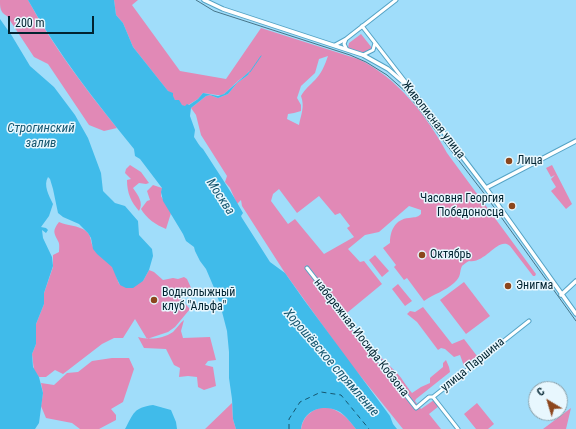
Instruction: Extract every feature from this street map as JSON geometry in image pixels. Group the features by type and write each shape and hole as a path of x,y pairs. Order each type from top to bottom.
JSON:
{"street":[{"name":"Живописная улица","path":"204,0 223,9 346,48 363,55 388,69 410,88 486,188 576,314"},
{"path":"335,45 346,39 396,0"},
{"path":"362,26 410,88"},
{"path":"346,39 344,44 346,48"},
{"path":"363,55 372,50 375,44"},
{"path":"486,188 576,141"},
{"name":"набережная Иосифа Кобзона","path":"307,268 416,408"},
{"path":"561,294 576,281"},
{"name":"улица Паршина","path":"416,408 429,397 433,397 529,321"},
{"path":"433,397 458,429"}],"shaded area":[{"path":"0,0 28,0 48,34 70,66 117,128 104,131 89,125 48,64 34,57 0,8"},
{"path":"114,0 138,0 132,5 180,71 226,79 261,28 358,59 386,76 410,99 430,125 447,153 536,274 533,276 510,246 505,244 496,247 481,259 469,261 462,266 457,281 424,301 407,278 404,280 394,267 396,265 383,248 390,243 392,230 397,223 404,219 417,217 421,214 421,210 409,206 379,232 365,235 348,249 360,262 364,261 382,284 342,317 363,343 367,342 383,360 397,372 412,393 430,383 430,378 443,367 443,363 446,360 450,372 415,401 421,409 434,400 439,406 429,414 441,429 403,429 349,362 285,273 242,206 241,200 237,204 230,188 225,182 227,176 201,135 196,115 191,108 206,96 210,95 218,98 228,94 237,83 248,75 249,71 223,95 203,93 198,99 185,107 175,100 133,47 123,23 116,15","holes":["328,56 319,75 301,96 303,107 299,125 287,119 288,114 301,111 301,105 297,98 301,86 315,73 319,59","279,189 297,213 319,196 335,215 340,213 350,226 347,228 354,237 324,254 295,219 288,224 271,201 273,194"]},
{"path":"361,34 372,48 365,53 348,48 349,43"},
{"path":"130,165 141,172 149,183 139,183 133,188 141,202 139,211 132,201 128,189 127,180 131,179 125,173 126,169"},
{"path":"552,165 572,204 566,209 551,191 556,187 551,179 555,175 551,177 546,168"},
{"path":"153,185 162,188 161,196 171,213 166,229 152,221 141,209 147,201 150,200 147,191"},
{"path":"59,222 80,228 88,233 95,250 113,267 120,285 143,281 149,270 154,272 163,280 184,277 187,279 193,292 190,297 179,297 190,309 175,327 168,332 147,339 135,319 123,338 114,338 102,344 63,374 55,370 46,377 39,377 34,370 32,354 36,344 36,324 44,304 44,293 53,267 53,255 59,252 59,244 54,232"},
{"path":"375,255 389,271 382,277 369,260"},
{"path":"464,282 490,316 466,334 440,300"},
{"path":"398,284 412,301 405,306 392,289"},
{"path":"423,307 452,344 464,339 477,356 464,366 460,355 454,357 445,349 441,348 438,350 417,322 407,314 410,311 415,312"},
{"path":"184,320 181,331 183,338 210,337 216,360 208,361 205,365 213,367 216,386 204,390 198,387 197,377 179,377 180,368 174,365 166,349 144,348 138,337 151,339 165,336 173,332"},
{"path":"112,358 129,358 134,369 123,402 111,409 116,415 116,420 99,429 80,429 72,423 46,418 41,406 43,393 41,383 54,385 67,373 78,372 92,361"},
{"path":"232,403 233,419 236,429 205,429"},
{"path":"477,403 494,424 488,429 476,429 464,414"},
{"path":"324,407 342,414 356,429 301,429 304,420 312,411"},
{"path":"571,408 568,421 568,410"},
{"path":"554,421 568,421 566,429 543,429"}],"water":[{"path":"28,0 114,0 116,15 123,23 133,47 168,91 173,93 175,100 179,100 182,105 185,106 198,99 203,93 218,96 224,94 250,71 248,75 237,83 228,94 218,98 210,95 206,96 191,108 190,116 195,130 194,137 234,197 243,213 241,216 242,218 270,262 285,273 390,416 397,429 356,429 340,412 334,409 322,408 310,412 303,422 301,429 236,429 233,419 229,378 227,331 220,304 206,269 200,261 194,247 186,241 163,201 161,192 162,188 140,159 135,156 134,149 64,58"},
{"name":"Строгинский залив","path":"0,19 30,66 54,87 75,115 88,138 101,173 103,191 115,203 125,206 138,221 139,235 152,249 153,256 149,270 143,281 133,288 126,288 120,285 112,267 93,249 91,238 88,233 79,224 63,217 58,213 53,189 48,177 46,187 53,204 49,216 41,227 48,230 46,233 42,230 43,238 52,257 53,266 44,293 44,304 36,324 36,344 32,354 33,367 39,377 43,393 39,423 35,429 0,429"},
{"path":"153,405 171,410 177,429 125,429 135,412 146,406"}],"waterway":[{"path":"250,72 261,56"}],"ferry route":[{"path":"289,429 289,419 300,402 321,392 341,395 369,429"}],"tram line":[{"path":"196,0 214,11 350,55 366,62 387,75 406,92 483,192 576,321"}],"place":[{"name":"Лица","path":"509,161"},
{"name":"Часовня Георгия Победоносца","path":"512,206"},
{"name":"Октябрь","path":"422,255"},
{"name":"Энигма","path":"508,286"},
{"name":"Воднолыжный клуб \"Альфа\"","path":"154,300"}],"water label":[{"name":"Москва","path":"220,197"},
{"name":"Хорошёвское спрямление","path":"331,363"}]}
